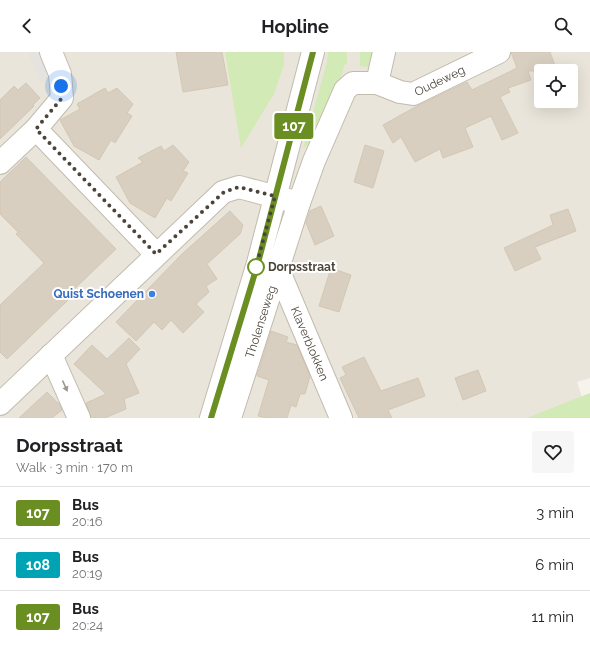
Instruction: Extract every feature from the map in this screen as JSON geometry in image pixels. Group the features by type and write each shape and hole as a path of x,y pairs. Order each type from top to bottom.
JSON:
{"street":[{"path":"0,162 36,129 62,98 60,74 51,52"},
{"name":"Tholenseweg","path":"211,418 258,263 313,52"},
{"path":"377,83 384,52"},
{"name":"Oudeweg","path":"353,83 377,83 400,92 413,94 499,52"},
{"name":"Tholenseweg","path":"230,418 299,203 314,161 345,90 353,83"},
{"path":"36,129 156,254"},
{"path":"0,404 156,254 224,192 239,187 299,203"},
{"name":"Klaverblokken","path":"278,269 341,418"},
{"path":"51,355 79,418"}],"shaded area":[{"path":"0,52 590,52 590,378 577,382 589,418 0,418"},
{"path":"28,52 56,52 64,72 40,82"}],"green space":[{"path":"225,52 284,52 284,65 274,94 241,148"},
{"path":"328,52 347,52 347,64 345,64 325,126 315,141 303,148 327,62"},
{"path":"360,52 375,52 368,67 360,66"},
{"path":"590,393 590,418 527,418"}],"building":[{"path":"176,52 222,52 228,85 183,92"},
{"path":"511,52 550,52 554,64 534,64 534,71 528,71 531,80 508,88 510,92 500,97 518,133 502,140 491,116 465,128 473,147 443,158 440,149 415,162 401,137 393,143 383,125 417,106 467,82 472,90 517,68"},
{"path":"26,83 40,98 33,105 34,106 0,139 0,100 14,86 18,90"},
{"path":"105,88 108,93 117,88 133,104 127,113 132,116 115,143 111,140 99,160 74,146 60,120 80,109 77,104"},
{"path":"173,145 189,162 183,171 188,173 171,201 167,198 155,218 130,203 116,177 143,162 138,158 161,146 164,151"},
{"path":"365,145 384,151 373,188 354,182"},
{"path":"26,157 116,249 67,296 69,299 7,359 0,352 0,305 44,263 16,234 18,232 0,214 0,182"},
{"path":"321,206 334,236 315,245 306,223 310,211"},
{"path":"568,209 576,231 535,247 541,259 515,271 504,248 553,225 550,215"},
{"path":"230,211 243,225 240,234 207,264 217,279 206,286 209,292 196,304 204,312 183,333 171,320 162,330 154,322 136,341 116,322 182,254"},
{"path":"331,268 351,275 339,312 319,306"},
{"path":"271,331 288,337 286,342 297,345 310,376 305,394 300,394 296,407 291,405 287,418 267,418 258,416 269,380 257,376"},
{"path":"129,338 140,349 126,364 139,393 124,399 126,409 105,418 91,418 86,403 106,394 74,364 92,345 107,359"},
{"path":"364,357 381,391 418,378 425,396 388,410 392,418 359,418 340,378 346,375 342,367"},
{"path":"478,370 486,391 463,400 455,378"},
{"path":"47,392 60,405 62,410 52,418 19,418"}],"bus line":[{"name":"107","path":"211,418 258,263 313,52"}],"place":[{"name":"Dorpsstraat","path":"256,267"},
{"name":"Quist Schoenen","path":"152,294"}],"route":[{"path":"61,86 62,98 36,129 156,254 224,192 239,187 275,196 256,267"}]}
